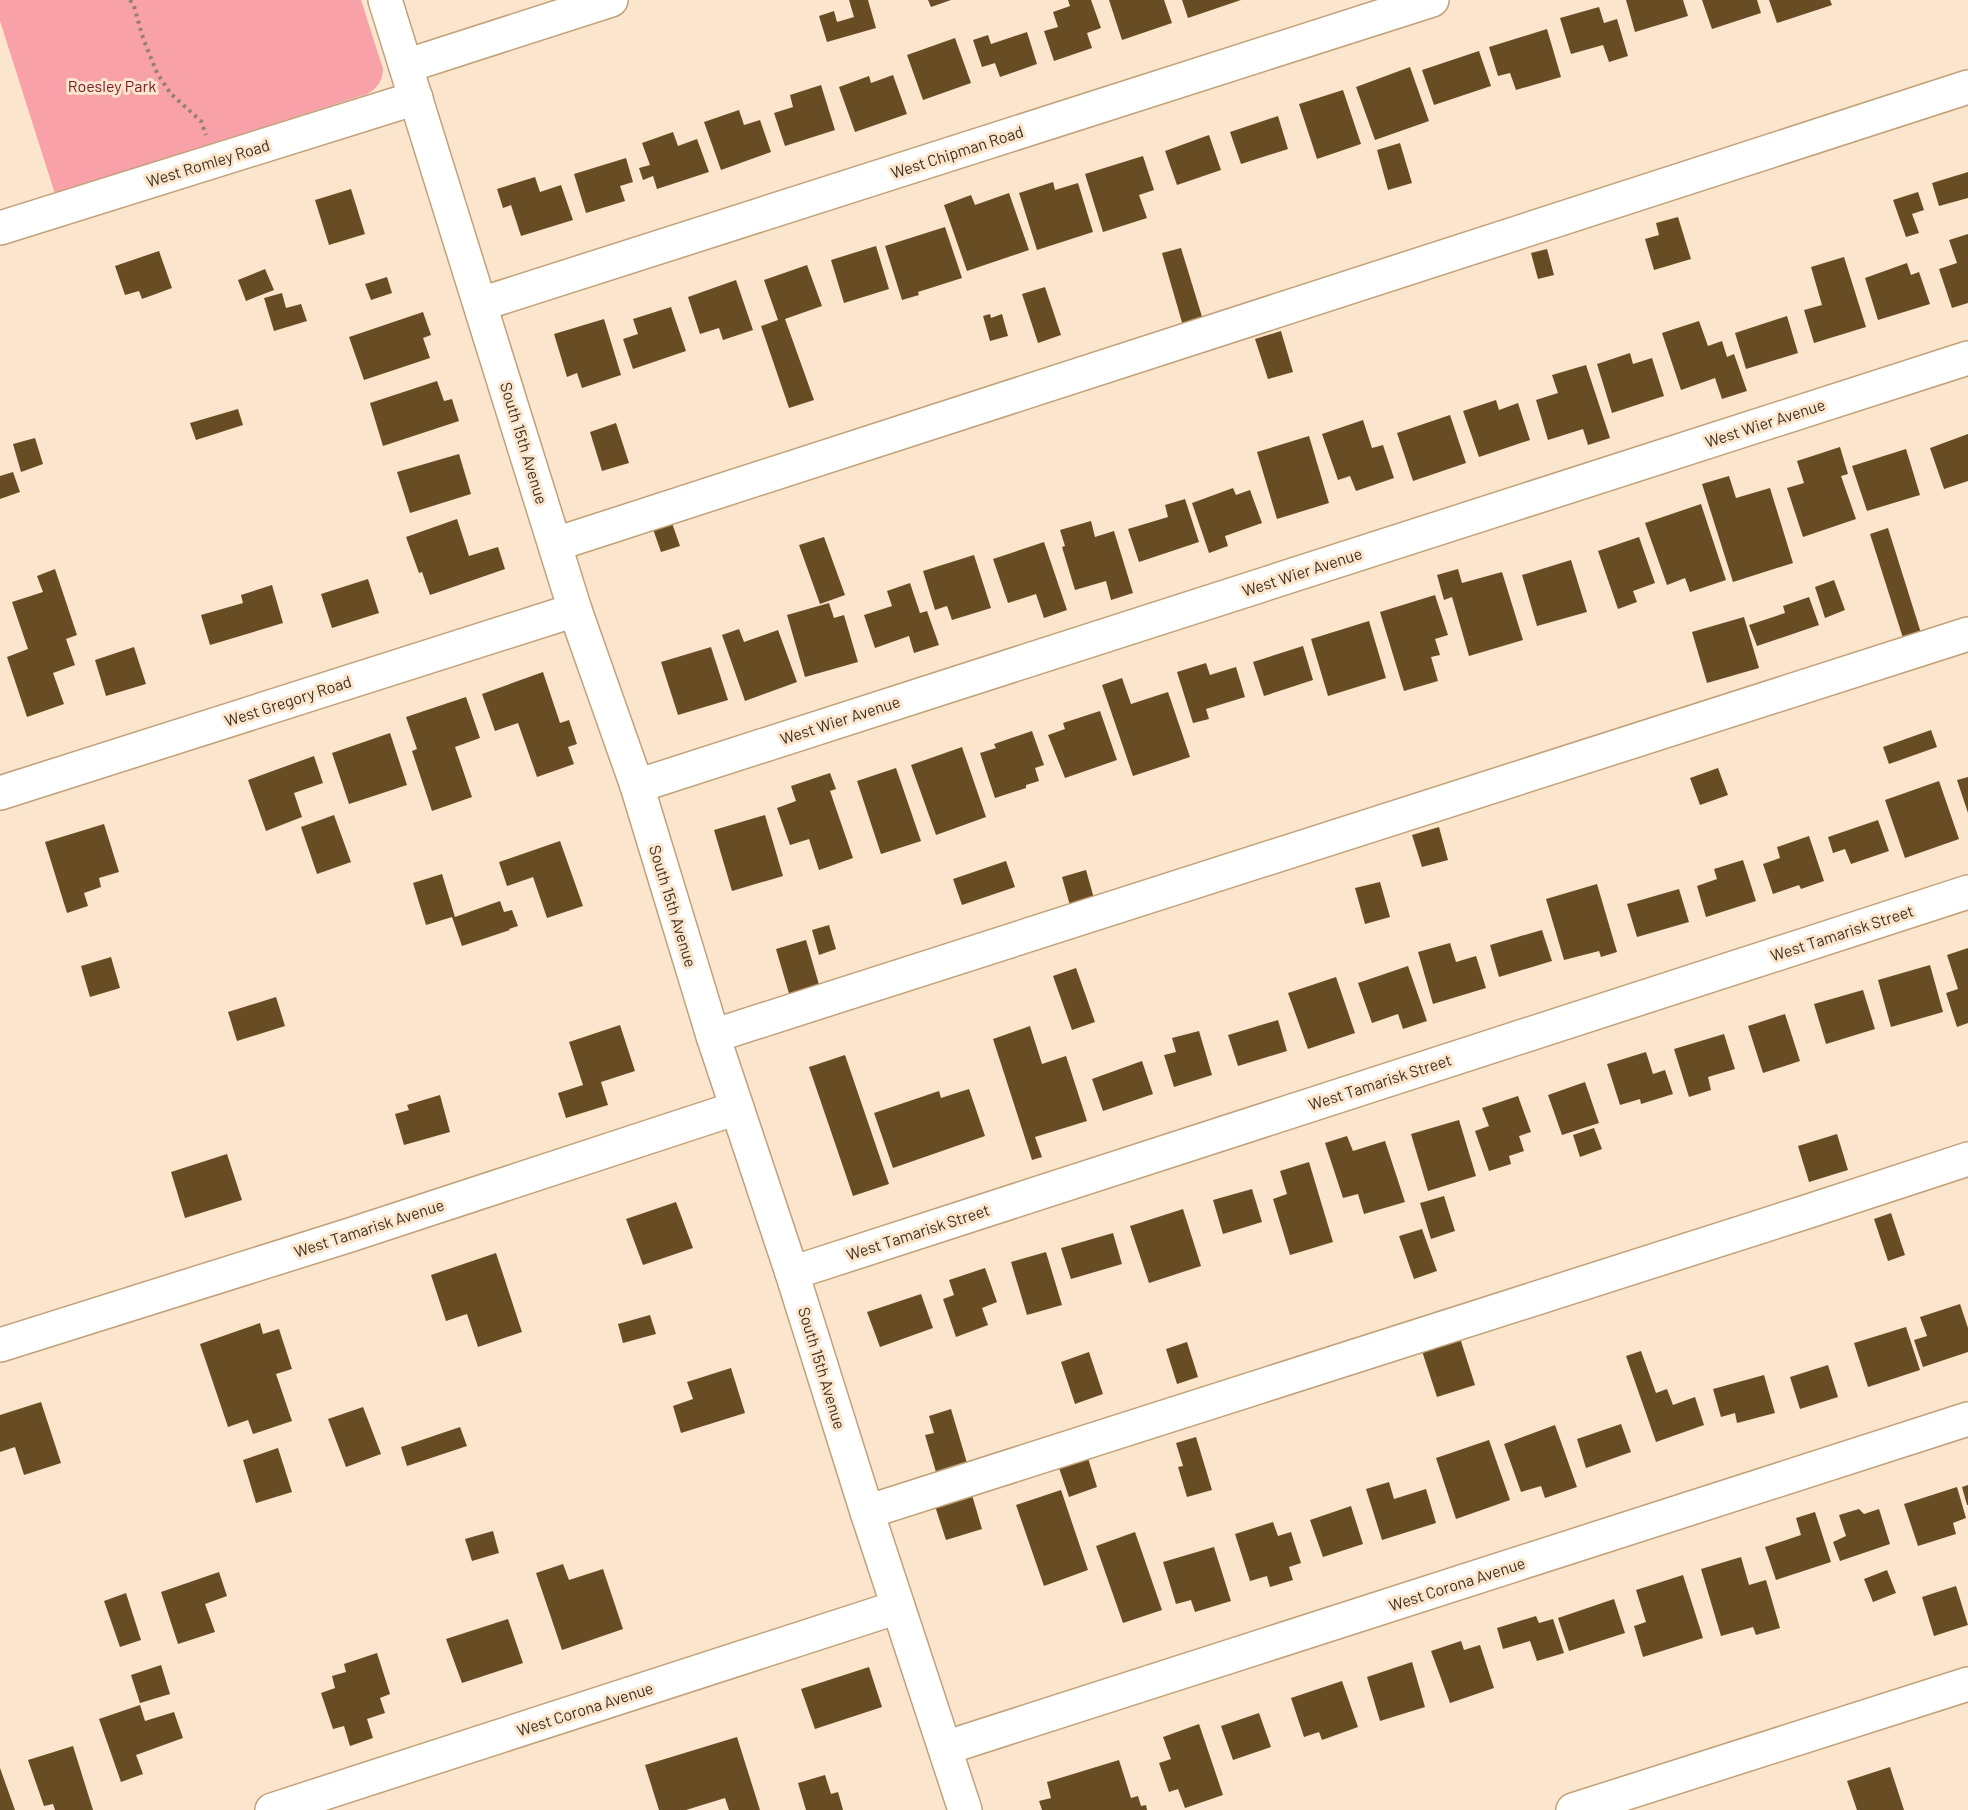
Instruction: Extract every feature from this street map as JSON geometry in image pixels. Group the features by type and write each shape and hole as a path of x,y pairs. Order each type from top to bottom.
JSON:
{"street":[{"name":"South 15th Avenue","path":"385,0 575,610 637,786 713,1036 965,1810"},
{"path":"406,66 611,0"},
{"name":"West Chipman Road","path":"481,304 1432,0"},
{"path":"556,544 1968,87"},
{"name":"West Romley Road","path":"0,228 416,98"},
{"name":"West Wier Avenue","path":"637,786 1968,358"},
{"name":"West Gregory Road","path":"0,793 575,610"},
{"path":"713,1036 1968,634"},
{"name":"West Tamarisk Street","path":"792,1273 1968,892"},
{"name":"West Tamarisk Avenue","path":"0,1345 350,1235 737,1108"},
{"path":"867,1512 1968,1159"},
{"name":"West Corona Avenue","path":"945,1748 1968,1419"},
{"name":"West Corona Avenue","path":"272,1810 898,1607"},
{"path":"1573,1810 1968,1684"}],"path":[{"path":"130,0 134,6 149,57 157,73 171,94 201,121 209,141"}],"green space":[{"name":"Roesley Park","path":"0,0 361,0 383,69 377,87 367,94 55,194 0,21"}],"building":[{"path":"849,0 868,0 876,28 827,42 819,16 834,11 837,22 854,17"},
{"path":"928,0 951,0 931,7"},
{"path":"1068,0 1091,0 1101,28 1087,33 1092,48 1054,61 1044,31 1058,27 1053,12 1070,6"},
{"path":"1109,0 1164,0 1172,23 1122,40"},
{"path":"1182,0 1241,0 1188,18"},
{"path":"1626,0 1683,0 1688,16 1635,32"},
{"path":"1702,0 1757,0 1761,13 1712,29"},
{"path":"1769,0 1830,0 1832,5 1777,23"},
{"path":"1599,7 1604,23 1617,19 1628,56 1609,62 1603,45 1571,54 1560,18"},
{"path":"1547,29 1561,77 1516,90 1510,73 1498,76 1489,47"},
{"path":"1027,32 1037,64 1000,77 995,63 982,67 973,40 988,35 991,44"},
{"path":"955,38 971,83 923,100 907,55"},
{"path":"1479,51 1491,86 1434,105 1422,70"},
{"path":"1410,67 1429,121 1375,140 1356,87"},
{"path":"893,75 907,114 855,132 839,87 869,76 871,83"},
{"path":"821,85 835,130 785,146 774,113 793,107 790,95"},
{"path":"1343,90 1361,144 1317,159 1299,104"},
{"path":"739,110 744,125 760,120 771,152 721,170 704,122"},
{"path":"1278,116 1288,149 1241,164 1230,132"},
{"path":"673,132 678,146 697,139 709,172 657,189 653,176 643,180 639,168 650,165 642,143"},
{"path":"1209,135 1221,170 1177,185 1165,151"},
{"path":"1400,143 1412,183 1388,190 1377,150"},
{"path":"1143,156 1154,190 1139,195 1147,218 1103,232 1085,174"},
{"path":"626,158 633,182 620,186 625,201 586,213 574,174"},
{"path":"1968,172 1968,198 1939,206 1932,183"},
{"path":"535,177 540,192 561,185 573,220 521,236 511,205 503,208 497,189"},
{"path":"1053,182 1055,190 1078,183 1093,232 1037,250 1019,193"},
{"path":"351,189 365,234 329,245 315,200"},
{"path":"1918,192 1924,210 1912,214 1919,233 1906,237 1893,200"},
{"path":"1009,193 1029,250 967,271 944,205 971,195 975,205"},
{"path":"1678,217 1691,259 1654,270 1645,239 1659,235 1656,223"},
{"path":"945,227 962,278 918,292 919,295 902,300 885,246"},
{"path":"1968,234 1968,303 1952,308 1939,269 1957,263 1949,240"},
{"path":"876,246 889,289 844,303 831,260"},
{"path":"1181,248 1203,320 1183,326 1162,253"},
{"path":"1547,249 1554,275 1538,279 1531,253"},
{"path":"159,251 172,288 142,299 139,291 125,295 115,266"},
{"path":"1844,257 1866,327 1814,343 1804,310 1822,305 1811,267"},
{"path":"1907,263 1911,275 1919,272 1930,304 1878,320 1865,278"},
{"path":"807,265 822,306 785,319 814,400 789,408 761,326 778,320 764,280"},
{"path":"265,269 274,290 246,301 238,280"},
{"path":"387,277 392,293 371,300 365,284"},
{"path":"736,280 753,330 723,340 719,328 700,334 688,297"},
{"path":"1045,287 1061,335 1038,343 1022,294"},
{"path":"282,293 286,308 301,304 307,321 274,331 264,298"},
{"path":"671,307 686,351 633,369 623,339 638,334 633,319"},
{"path":"423,312 431,335 423,338 430,358 364,380 349,337"},
{"path":"990,314 991,318 1002,314 1008,336 990,341 983,316"},
{"path":"1787,316 1798,353 1746,369 1735,333"},
{"path":"604,319 621,375 582,388 577,373 567,377 554,334"},
{"path":"1699,321 1708,346 1722,341 1727,357 1734,354 1747,391 1722,399 1715,378 1681,390 1662,333"},
{"path":"1281,331 1293,372 1268,379 1255,339"},
{"path":"1630,353 1633,364 1652,358 1664,396 1612,413 1597,364"},
{"path":"1586,365 1610,438 1588,445 1583,429 1548,440 1536,400 1558,393 1552,375"},
{"path":"437,381 444,401 452,399 459,421 383,446 370,403"},
{"path":"1496,400 1499,410 1518,403 1530,440 1479,457 1463,411"},
{"path":"238,409 243,425 196,440 190,423"},
{"path":"1450,415 1466,463 1413,481 1397,433"},
{"path":"1363,420 1372,448 1383,445 1394,478 1356,491 1350,476 1338,480 1322,434"},
{"path":"616,423 629,463 602,471 590,432"},
{"path":"1968,434 1968,481 1944,489 1930,448"},
{"path":"1309,436 1329,503 1277,519 1257,452"},
{"path":"35,438 43,464 21,472 13,444"},
{"path":"1840,447 1848,474 1841,476 1856,519 1803,537 1787,488 1804,483 1797,461"},
{"path":"1906,449 1920,495 1867,511 1852,466"},
{"path":"459,454 471,494 410,513 397,472"},
{"path":"13,472 20,492 0,499 0,476"},
{"path":"1729,476 1736,498 1770,488 1793,563 1733,582 1702,484"},
{"path":"1233,488 1236,495 1250,490 1262,523 1225,536 1228,546 1209,553 1192,503"},
{"path":"1185,499 1199,542 1139,562 1128,529 1168,517 1165,505"},
{"path":"1701,504 1726,580 1690,592 1685,578 1667,585 1645,523"},
{"path":"457,519 469,556 498,547 505,569 430,595 406,537"},
{"path":"1091,521 1095,537 1114,531 1133,593 1111,600 1106,581 1075,590 1062,547 1065,546 1060,530"},
{"path":"672,523 680,546 661,552 653,529"},
{"path":"1888,528 1921,633 1903,638 1870,534"},
{"path":"824,537 845,595 820,604 799,545"},
{"path":"1639,537 1655,583 1633,591 1637,602 1618,609 1598,551"},
{"path":"1044,542 1067,610 1044,618 1036,594 1008,603 993,559"},
{"path":"974,555 991,608 952,620 947,606 935,610 923,571"},
{"path":"1571,560 1587,612 1537,626 1522,575"},
{"path":"55,569 77,635 66,639 75,665 53,673 64,704 27,717 7,657 28,649 12,602 43,592 37,576"},
{"path":"1458,569 1462,583 1502,572 1523,640 1469,656 1452,597 1444,600 1437,575"},
{"path":"368,579 379,613 332,628 321,594"},
{"path":"1834,580 1845,610 1825,618 1815,587"},
{"path":"910,583 920,613 927,611 939,645 914,653 909,636 875,648 864,615 892,606 887,591"},
{"path":"272,585 283,623 210,645 201,615 243,603 241,595"},
{"path":"1435,595 1448,635 1435,639 1440,655 1431,657 1438,681 1404,691 1380,612"},
{"path":"1809,597 1819,625 1757,646 1749,625 1785,613 1783,606"},
{"path":"829,603 834,618 844,615 858,662 805,677 787,615"},
{"path":"1744,617 1759,668 1707,683 1692,632"},
{"path":"1369,621 1386,678 1328,696 1311,639"},
{"path":"739,629 744,642 778,630 797,682 745,701 722,635"},
{"path":"1303,646 1313,680 1264,696 1253,662"},
{"path":"134,647 146,684 106,696 95,660"},
{"path":"711,647 728,700 678,715 661,662"},
{"path":"1206,663 1210,675 1236,667 1245,697 1206,709 1209,719 1193,723 1177,672"},
{"path":"543,672 560,723 569,720 577,744 568,747 574,764 537,777 518,723 495,731 482,694"},
{"path":"1122,678 1131,704 1168,692 1190,757 1133,776 1102,685"},
{"path":"466,697 480,738 455,747 472,797 432,811 412,751 417,749 406,717"},
{"path":"1100,711 1117,760 1065,778 1048,735 1065,729 1063,723"},
{"path":"1931,730 1937,747 1889,764 1883,747"},
{"path":"1032,731 1044,765 1035,768 1039,781 1026,785 1026,788 995,798 980,753 996,748 994,744"},
{"path":"390,733 407,785 349,804 332,753"},
{"path":"962,747 986,817 936,835 911,765"},
{"path":"314,756 323,783 294,793 302,817 266,831 248,780"},
{"path":"896,768 921,841 881,854 857,781"},
{"path":"1718,768 1728,795 1700,805 1690,778"},
{"path":"830,773 836,789 830,791 853,858 819,870 809,839 790,845 777,808 796,801 791,786"},
{"path":"1968,777 1968,813 1957,780"},
{"path":"1939,781 1959,839 1905,858 1885,800"},
{"path":"334,815 351,862 317,874 301,827"},
{"path":"765,815 783,876 732,891 714,830"},
{"path":"1878,820 1889,851 1851,864 1845,849 1833,853 1828,837"},
{"path":"104,824 119,872 99,878 101,887 84,893 88,906 67,913 45,842"},
{"path":"1439,827 1448,860 1422,867 1412,835"},
{"path":"1809,836 1824,881 1801,889 1799,885 1773,894 1763,864 1780,858 1777,847"},
{"path":"560,841 583,906 547,918 533,877 507,886 499,862"},
{"path":"1743,860 1756,901 1706,917 1697,886 1717,879 1714,869"},
{"path":"1006,861 1015,887 962,905 953,879"},
{"path":"1086,870 1095,902 1071,909 1062,877"},
{"path":"442,874 455,917 500,901 504,912 512,910 518,926 462,946 452,917 426,925 413,883"},
{"path":"1380,882 1390,917 1365,924 1355,888"},
{"path":"1597,884 1617,952 1601,957 1599,951 1564,960 1546,899"},
{"path":"1679,889 1689,922 1637,937 1627,904"},
{"path":"829,925 836,949 819,955 812,930"},
{"path":"1542,930 1552,961 1499,977 1490,945"},
{"path":"806,940 820,988 790,997 776,949"},
{"path":"1450,943 1456,962 1476,956 1486,988 1433,1004 1418,952"},
{"path":"1968,948 1968,1023 1957,1027 1946,993 1958,989 1947,955"},
{"path":"111,957 120,988 90,997 81,966"},
{"path":"1930,965 1943,1012 1891,1027 1878,980"},
{"path":"1408,966 1427,1021 1403,1029 1398,1014 1372,1023 1358,983"},
{"path":"1076,968 1095,1022 1072,1030 1053,976"},
{"path":"1336,977 1355,1033 1308,1049 1288,993"},
{"path":"1863,990 1875,1029 1826,1044 1814,1004"},
{"path":"276,997 285,1026 237,1041 228,1012"},
{"path":"1785,1014 1800,1061 1763,1073 1748,1026"},
{"path":"1278,1020 1287,1051 1238,1066 1228,1035"},
{"path":"620,1025 635,1071 601,1082 608,1105 566,1118 558,1093 583,1085 569,1042"},
{"path":"1030,1026 1042,1064 1066,1056 1087,1121 1035,1137 1042,1157 1032,1160 993,1039"},
{"path":"1199,1031 1212,1075 1174,1087 1164,1055 1176,1052 1172,1038"},
{"path":"1724,1034 1735,1069 1708,1077 1711,1090 1689,1097 1674,1049"},
{"path":"1646,1052 1653,1074 1665,1070 1673,1094 1641,1104 1640,1099 1620,1105 1607,1064"},
{"path":"845,1055 889,1184 853,1196 809,1067"},
{"path":"1142,1061 1153,1094 1103,1111 1092,1079"},
{"path":"1585,1082 1599,1123 1562,1135 1548,1095"},
{"path":"969,1089 985,1136 893,1168 874,1113 939,1091 941,1098"},
{"path":"440,1095 450,1132 404,1145 395,1114 409,1110 407,1105"},
{"path":"1518,1096 1531,1132 1519,1136 1524,1151 1509,1156 1511,1164 1489,1171 1475,1131 1489,1126 1482,1108"},
{"path":"1459,1120 1476,1176 1428,1191 1411,1134"},
{"path":"1594,1128 1602,1149 1580,1157 1573,1135"},
{"path":"1837,1134 1848,1170 1809,1182 1798,1146"},
{"path":"1347,1136 1353,1151 1385,1141 1405,1202 1364,1214 1358,1194 1343,1198 1325,1143"},
{"path":"227,1154 242,1200 185,1218 171,1172"},
{"path":"1309,1162 1333,1242 1290,1255 1273,1199 1287,1194 1280,1171"},
{"path":"1252,1189 1262,1222 1223,1234 1213,1200"},
{"path":"1444,1196 1455,1231 1431,1239 1420,1203"},
{"path":"676,1202 693,1248 643,1265 626,1219"},
{"path":"1183,1209 1201,1266 1149,1283 1130,1226"},
{"path":"1891,1213 1905,1255 1888,1261 1874,1219"},
{"path":"1422,1229 1437,1271 1414,1279 1399,1236"},
{"path":"1113,1233 1122,1264 1071,1279 1061,1248"},
{"path":"1046,1252 1062,1305 1027,1315 1011,1262"},
{"path":"496,1253 522,1332 478,1347 467,1314 446,1321 431,1275"},
{"path":"985,1268 997,1302 982,1308 988,1325 956,1337 943,1299 954,1295 949,1280"},
{"path":"921,1294 933,1328 880,1347 867,1312"},
{"path":"1960,1304 1968,1328 1968,1352 1923,1367 1914,1340 1927,1336 1920,1317"},
{"path":"650,1315 656,1334 623,1343 618,1324"},
{"path":"260,1323 263,1334 279,1329 292,1369 276,1374 292,1421 253,1434 248,1420 228,1427 200,1344"},
{"path":"1906,1327 1920,1370 1868,1387 1854,1343"},
{"path":"1459,1335 1475,1385 1437,1397 1421,1348"},
{"path":"1187,1342 1198,1377 1177,1384 1166,1349"},
{"path":"1641,1351 1656,1393 1667,1389 1673,1405 1695,1397 1704,1425 1656,1442 1626,1356"},
{"path":"1089,1352 1103,1394 1075,1404 1061,1362"},
{"path":"1828,1365 1838,1397 1800,1409 1790,1377"},
{"path":"731,1368 745,1413 681,1433 673,1406 693,1399 687,1382"},
{"path":"1764,1375 1775,1413 1737,1423 1735,1413 1721,1417 1713,1389"},
{"path":"41,1402 61,1463 24,1475 15,1447 0,1452 0,1415"},
{"path":"363,1407 381,1454 346,1467 328,1419"},
{"path":"951,1409 967,1463 936,1472 925,1435 934,1433 929,1416"},
{"path":"1621,1424 1631,1452 1586,1468 1577,1439"},
{"path":"1555,1425 1577,1487 1545,1498 1541,1486 1521,1492 1504,1444"},
{"path":"460,1427 467,1446 407,1466 401,1447"},
{"path":"1196,1437 1212,1490 1187,1497 1178,1467 1183,1466 1176,1443"},
{"path":"1489,1440 1510,1500 1456,1519 1436,1458"},
{"path":"278,1448 292,1492 256,1503 243,1460"},
{"path":"1087,1455 1097,1487 1069,1497 1058,1465"},
{"path":"1389,1482 1394,1499 1426,1489 1436,1523 1382,1540 1366,1489"},
{"path":"1968,1485 1968,1505 1967,1505 1962,1487"},
{"path":"1957,1487 1966,1518 1953,1523 1956,1534 1918,1546 1904,1504"},
{"path":"1061,1490 1088,1570 1044,1586 1016,1505"},
{"path":"972,1495 982,1529 946,1540 935,1506"},
{"path":"1351,1506 1363,1544 1323,1557 1310,1520"},
{"path":"1859,1509 1864,1514 1879,1509 1890,1544 1840,1561 1833,1542 1846,1536 1839,1515"},
{"path":"1815,1512 1831,1562 1776,1580 1765,1547 1801,1535 1796,1518"},
{"path":"1273,1522 1278,1536 1291,1532 1301,1563 1289,1567 1293,1580 1270,1587 1267,1576 1250,1581 1235,1534"},
{"path":"493,1531 499,1553 472,1561 465,1539"},
{"path":"1135,1532 1162,1610 1123,1623 1096,1546"},
{"path":"1214,1547 1231,1601 1195,1612 1191,1600 1176,1604 1163,1562"},
{"path":"1741,1557 1749,1585 1766,1580 1780,1628 1756,1635 1753,1627 1721,1636 1701,1569"},
{"path":"563,1564 569,1580 603,1569 623,1629 562,1650 536,1573"},
{"path":"1887,1570 1896,1593 1873,1602 1864,1579"},
{"path":"219,1572 227,1596 205,1604 215,1632 178,1644 161,1592"},
{"path":"1683,1575 1703,1638 1643,1657 1634,1626 1646,1622 1636,1590"},
{"path":"1956,1586 1968,1625 1934,1636 1922,1597"},
{"path":"126,1593 141,1640 120,1647 104,1601"},
{"path":"1614,1599 1625,1633 1569,1651 1558,1618"},
{"path":"1536,1616 1539,1623 1553,1619 1564,1653 1537,1661 1530,1641 1503,1649 1497,1628"},
{"path":"508,1619 523,1663 462,1683 446,1639"},
{"path":"1461,1641 1464,1650 1480,1645 1494,1688 1450,1703 1431,1651"},
{"path":"377,1653 390,1694 380,1698 385,1713 367,1719 373,1738 350,1746 344,1726 333,1729 321,1693 335,1688 332,1676 346,1672 344,1664"},
{"path":"1412,1662 1425,1707 1380,1721 1367,1677"},
{"path":"161,1665 170,1694 140,1703 131,1675"},
{"path":"869,1667 882,1707 815,1729 801,1689"},
{"path":"1342,1681 1358,1727 1322,1740 1319,1732 1304,1737 1291,1698"},
{"path":"140,1705 145,1721 174,1712 183,1738 136,1755 143,1774 121,1782 99,1719"},
{"path":"1259,1713 1271,1747 1233,1760 1221,1726"},
{"path":"1199,1724 1223,1795 1185,1808 1178,1789 1169,1792 1159,1763 1171,1759 1163,1737"},
{"path":"737,1737 760,1810 729,1810 725,1798 686,1810 659,1810 645,1765"},
{"path":"73,1746 93,1810 55,1810 53,1804 44,1806 28,1760"},
{"path":"1119,1760 1131,1798 1138,1796 1141,1806 1146,1805 1147,1810 1042,1810 1039,1801 1051,1798 1047,1782"},
{"path":"1890,1767 1904,1810 1857,1810 1847,1781"},
{"path":"0,1768 15,1810 0,1810"},
{"path":"825,1775 831,1794 838,1792 843,1810 806,1810 798,1783"}]}
